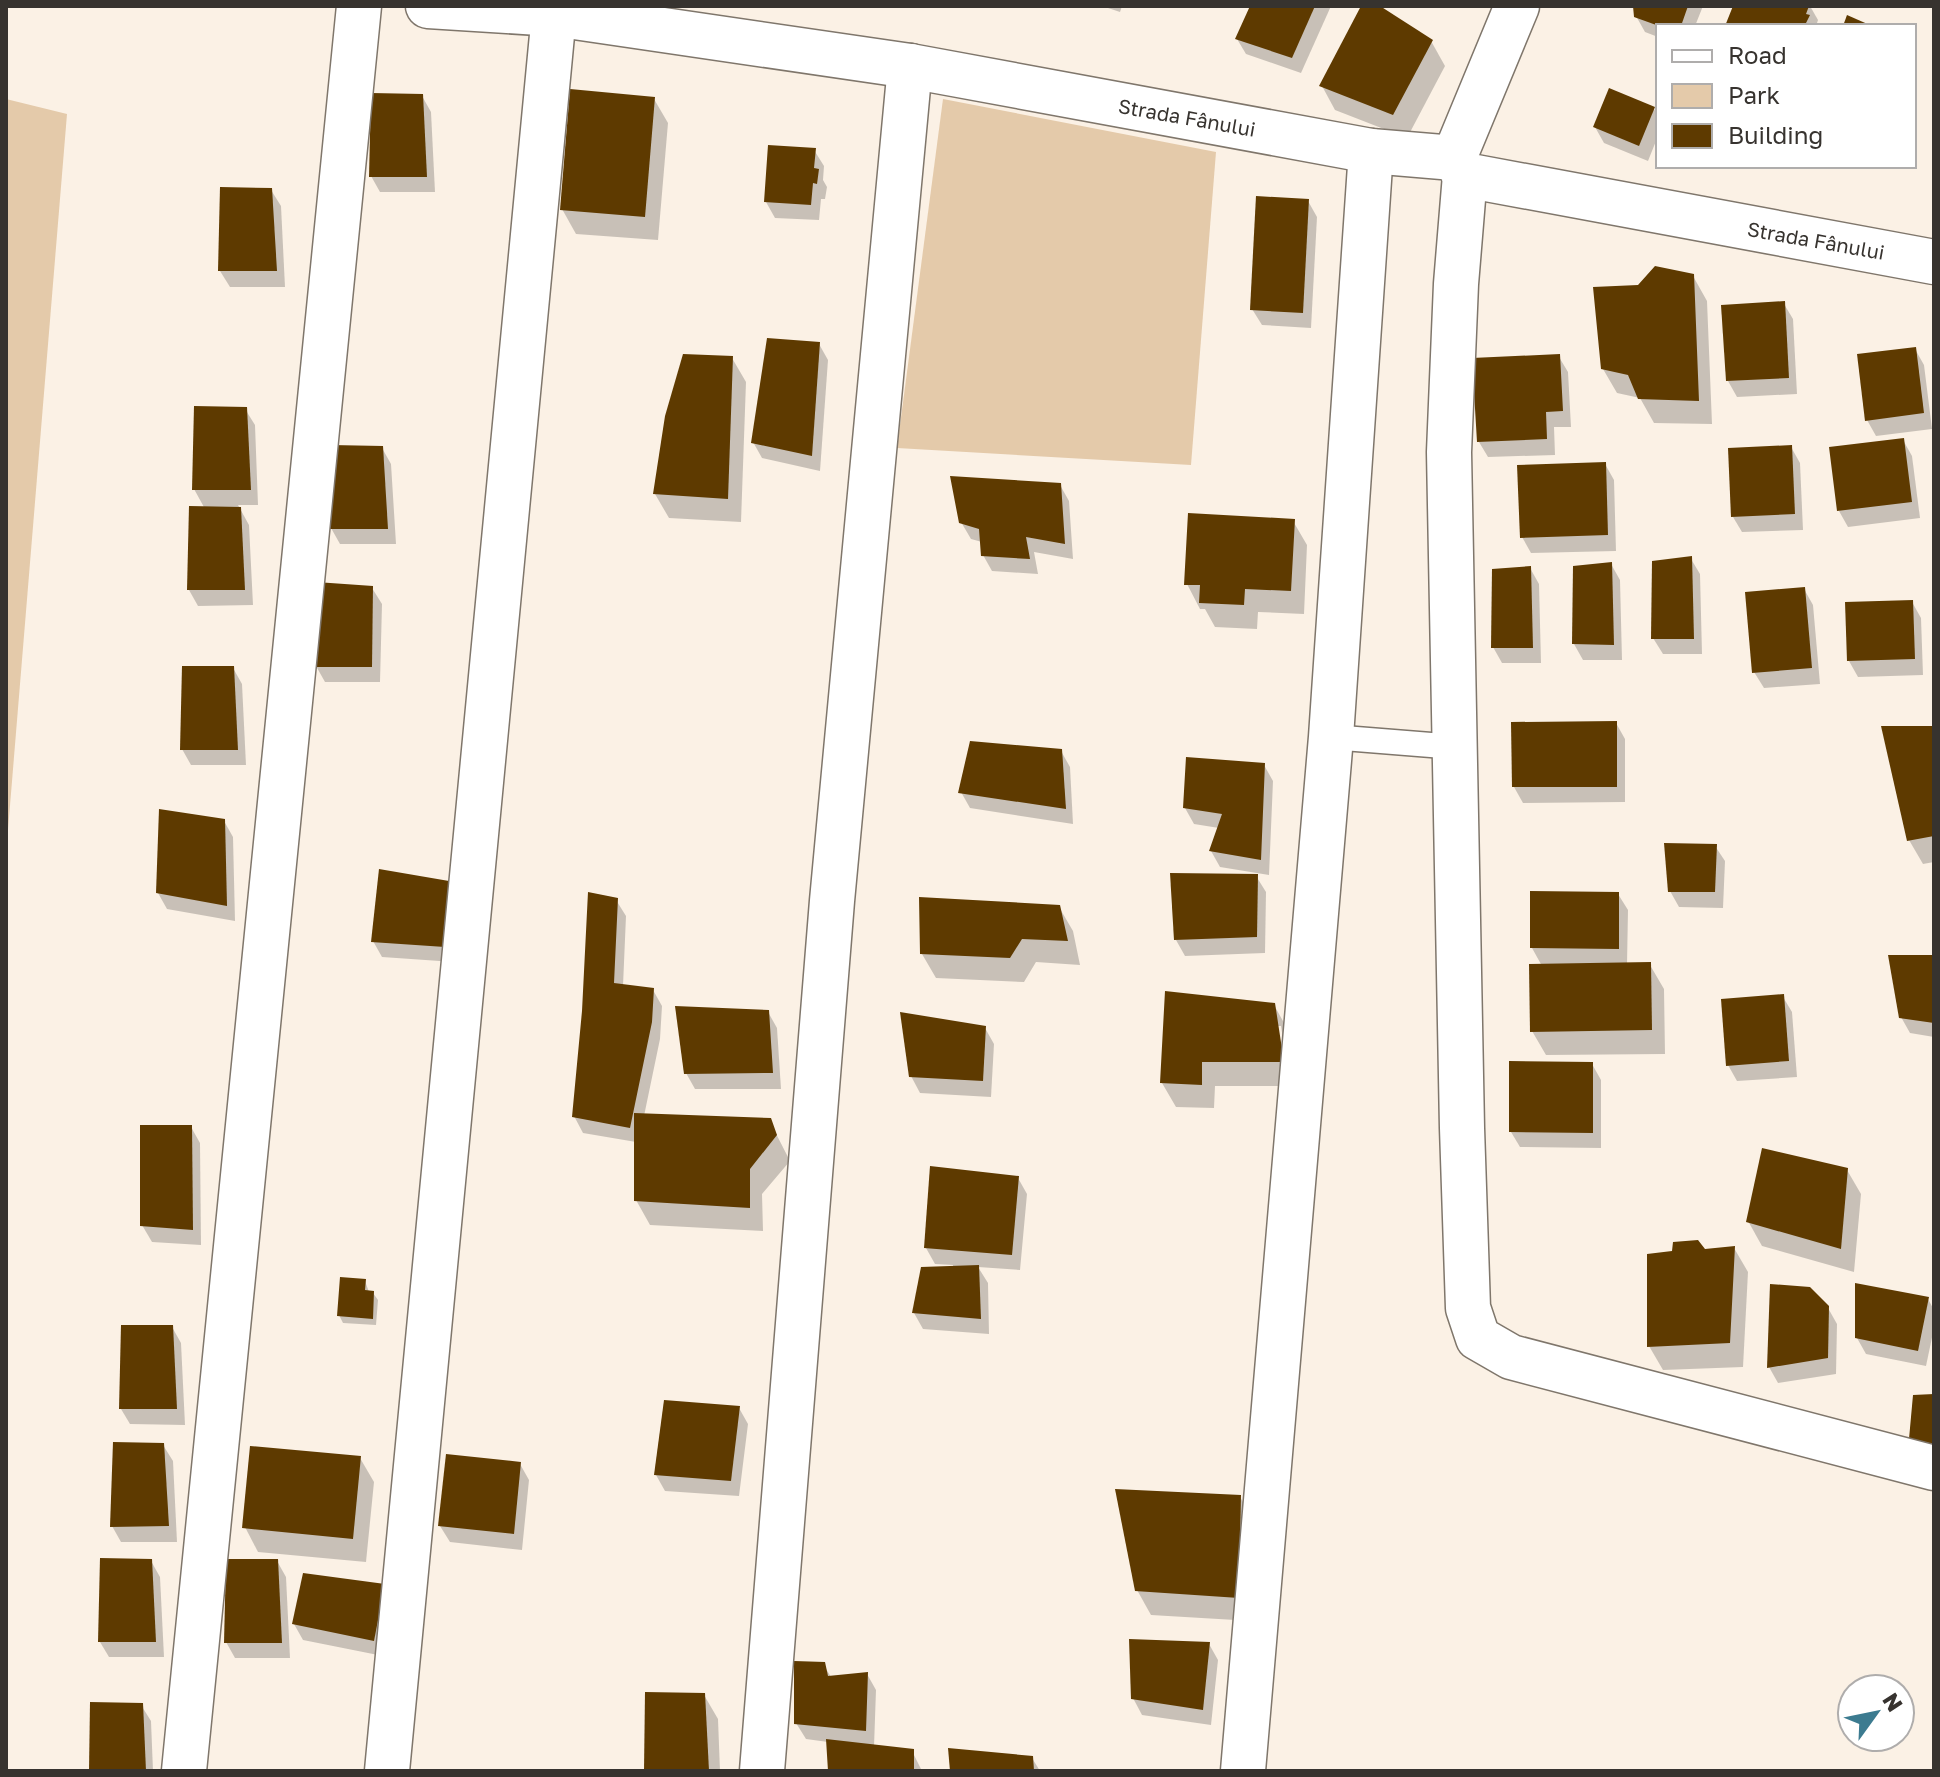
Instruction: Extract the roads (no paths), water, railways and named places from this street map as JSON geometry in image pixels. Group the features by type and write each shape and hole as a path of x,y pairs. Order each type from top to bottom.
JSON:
{"street":[{"path":"184,1771 359,6"},
{"name":"Strada Fânului","path":"428,6 554,14 910,66 1459,167 1933,272"},
{"path":"1517,6 1459,167 1449,452 1468,1308 1478,1338 1511,1357 1934,1468"},
{"path":"387,1771 554,14"},
{"path":"762,1771 830,916 910,66"},
{"path":"1243,1771 1331,737 1371,151"}],"lane":[{"path":"1331,737 1456,747"}]}
